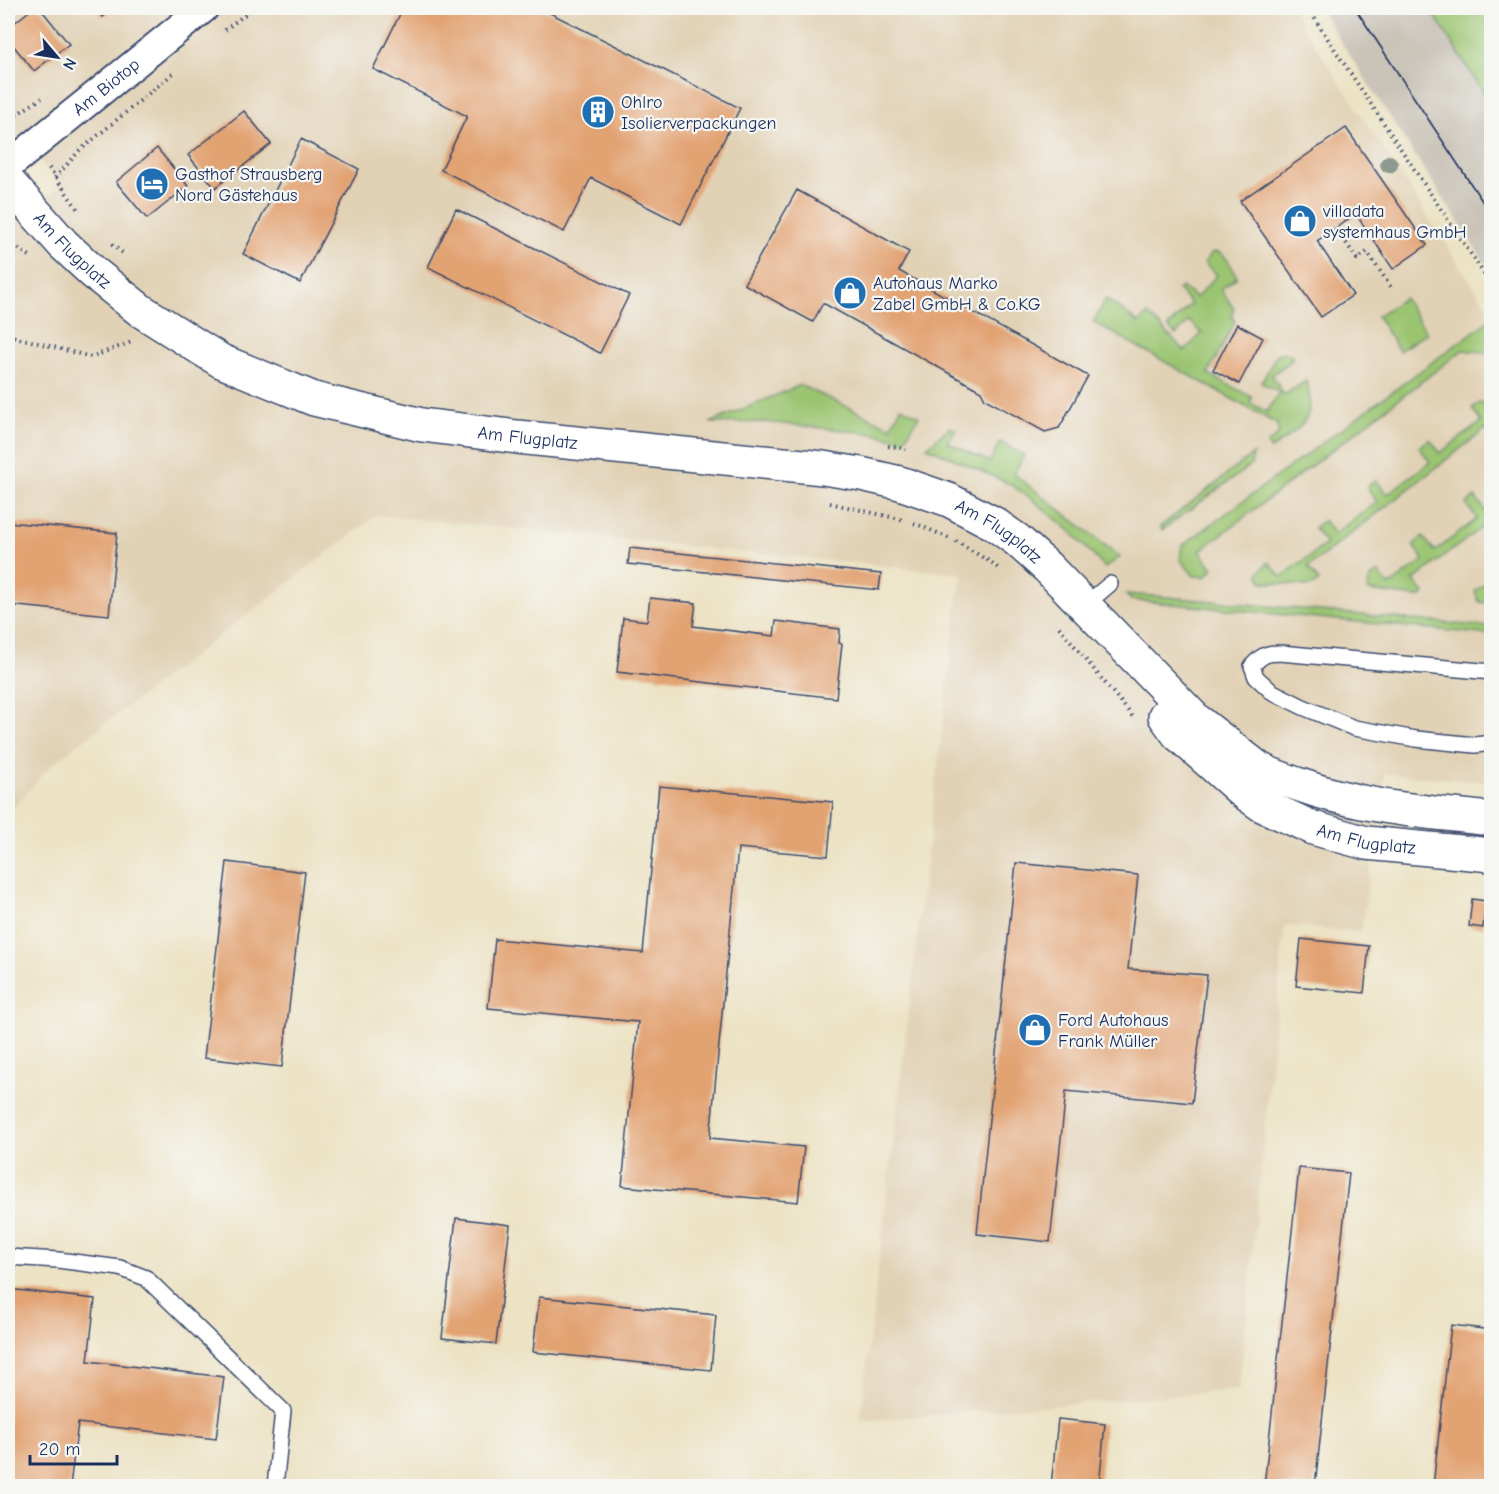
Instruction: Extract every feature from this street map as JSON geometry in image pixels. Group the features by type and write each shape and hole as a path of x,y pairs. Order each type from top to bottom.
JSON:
{"street":[{"name":"Am Biotop","path":"8,166 204,8"},
{"name":"Am Flugplatz","path":"8,182 63,244 94,273 140,310 221,361 314,399 422,425 861,474 900,483 949,501 993,523 1017,540 1047,567 1196,720 1250,780 1262,805 1313,828 1366,843 1491,855"},
{"name":"Am Flugplatz","path":"1250,780 1267,773 1318,792 1371,804 1491,819"}],"lane":[{"path":"1084,606 1110,584"},
{"path":"1491,672 1280,653 1268,653 1252,666 1256,677 1271,691 1354,728 1416,739 1475,745 1491,743"},
{"path":"8,1257 58,1260 120,1268 146,1278 283,1411 275,1486"}],"path":[{"path":"224,31 253,8"},
{"path":"1308,8 1491,286"},
{"path":"56,178 79,151 181,67"},
{"path":"32,145 80,213"},
{"path":"1336,228 1357,259 1367,252 1393,290"},
{"path":"105,238 132,260"},
{"path":"8,335 91,357 132,342"},
{"path":"887,446 899,447 907,451"},
{"path":"1058,626 1134,718"}],"shaded area":[{"path":"8,8 1291,8 1491,313 1491,782 1385,774 1361,932 1285,925 1239,1390 860,1421 957,602 963,574 377,515 51,765 8,815 8,227 60,186 8,122"},
{"path":"1319,8 1430,8 1491,105 1491,272"}],"green space":[{"path":"1430,8 1491,8 1491,105"},
{"path":"1215,252 1226,258 1237,277 1221,289 1234,309 1231,315 1235,322 1208,374 1252,397 1250,403 1267,412 1279,392 1261,383 1277,354 1285,352 1292,356 1292,360 1272,375 1284,395 1306,381 1310,405 1308,414 1290,436 1271,449 1267,444 1279,434 1277,424 1093,322 1106,299 1138,323 1148,314 1185,351 1202,333 1189,321 1176,335 1168,327 1191,304 1178,290 1182,287 1196,298 1217,275 1204,263"},
{"path":"1404,298 1427,333 1399,351 1377,316"},
{"path":"1491,319 1491,353 1463,350 1200,551 1213,569 1205,577 1194,576 1180,559 1182,546"},
{"path":"800,385 891,427 901,407 919,416 904,441 869,433 765,422 710,423"},
{"path":"1481,402 1487,403 1491,410 1491,436 1486,429 1308,567 1319,581 1307,586 1263,582 1259,577 1259,572 1269,562 1281,577 1326,544 1314,528 1324,520 1334,534 1377,502 1367,487 1376,480 1387,494 1430,462 1419,447 1430,439 1440,453 1481,422 1472,409"},
{"path":"950,427 956,430 947,442 990,462 1000,442 1024,455 1014,474 1120,557 1105,568 1069,530 1010,484 927,447"},
{"path":"1253,454 1251,465 1162,530 1160,527"},
{"path":"1475,497 1486,511 1491,508 1491,520 1414,580 1424,594 1421,597 1369,591 1370,580 1378,572 1389,586 1424,560 1413,545 1423,537 1435,551 1477,519 1466,504"},
{"path":"1490,579 1491,604 1480,602 1475,591"},
{"path":"1125,594 1491,627 1491,635 1131,600"}],"building":[{"path":"33,8 40,8 69,44 34,71 8,39 8,28"},
{"path":"95,8 114,8 103,17"},
{"name":"Ohlro Isolierverpackungen","path":"403,8 540,8 740,108 681,224 591,178 564,232 441,170 467,116 373,69"},
{"path":"244,111 271,144 215,188 188,155"},
{"name":"villadata systemhaus GmbH","path":"1346,128 1427,245 1393,269 1356,214 1317,241 1353,295 1321,317 1240,201"},
{"path":"301,139 359,169 300,283 243,254"},
{"name":"Gasthof Strausberg Nord Gästehaus","path":"157,148 188,186 147,219 116,182"},
{"name":"Autohaus Marko Zabel GmbH & Co.KG","path":"797,190 909,252 899,271 1088,376 1059,428 1045,432 985,399 981,391 823,303 813,322 744,284"},
{"path":"456,209 629,295 600,353 428,267"},
{"path":"1237,324 1263,338 1239,384 1213,370"},
{"path":"8,522 117,533 109,615 8,605"},
{"path":"630,548 881,574 879,590 628,564"},
{"path":"650,598 696,603 693,626 774,636 776,621 840,629 839,643 842,644 836,698 617,672 623,618 647,621"},
{"path":"659,786 833,802 828,856 738,848 710,1138 804,1147 798,1202 622,1186 638,1022 488,1008 495,939 643,953"},
{"path":"227,862 305,872 282,1067 204,1058"},
{"name":"Ford Autohaus Frank Müller","path":"1016,863 1138,875 1128,969 1207,975 1192,1103 1066,1091 1050,1242 977,1234"},
{"path":"1472,899 1486,901 1483,928 1469,926"},
{"path":"1301,939 1369,946 1364,993 1296,986"},
{"path":"1299,1168 1349,1173 1315,1486 1264,1486"},
{"path":"456,1218 510,1225 496,1344 442,1338"},
{"path":"8,1289 95,1299 88,1361 224,1377 216,1439 78,1423 70,1486 8,1486"},
{"path":"539,1297 716,1315 711,1370 533,1352"},
{"path":"1451,1325 1492,1330 1492,1486 1433,1486"},
{"path":"1058,1419 1105,1424 1099,1486 1051,1486"}],"tram line":[{"path":"1355,8 1492,216"}],"place":[{"name":"Ohlro Isolierverpackungen","path":"598,112"},
{"name":"Gasthof Strausberg Nord Gästehaus","path":"152,184"},
{"name":"villadata systemhaus GmbH","path":"1300,221"},
{"name":"Autohaus Marko Zabel GmbH & Co.KG","path":"850,293"},
{"name":"Ford Autohaus Frank Müller","path":"1035,1030"}]}
